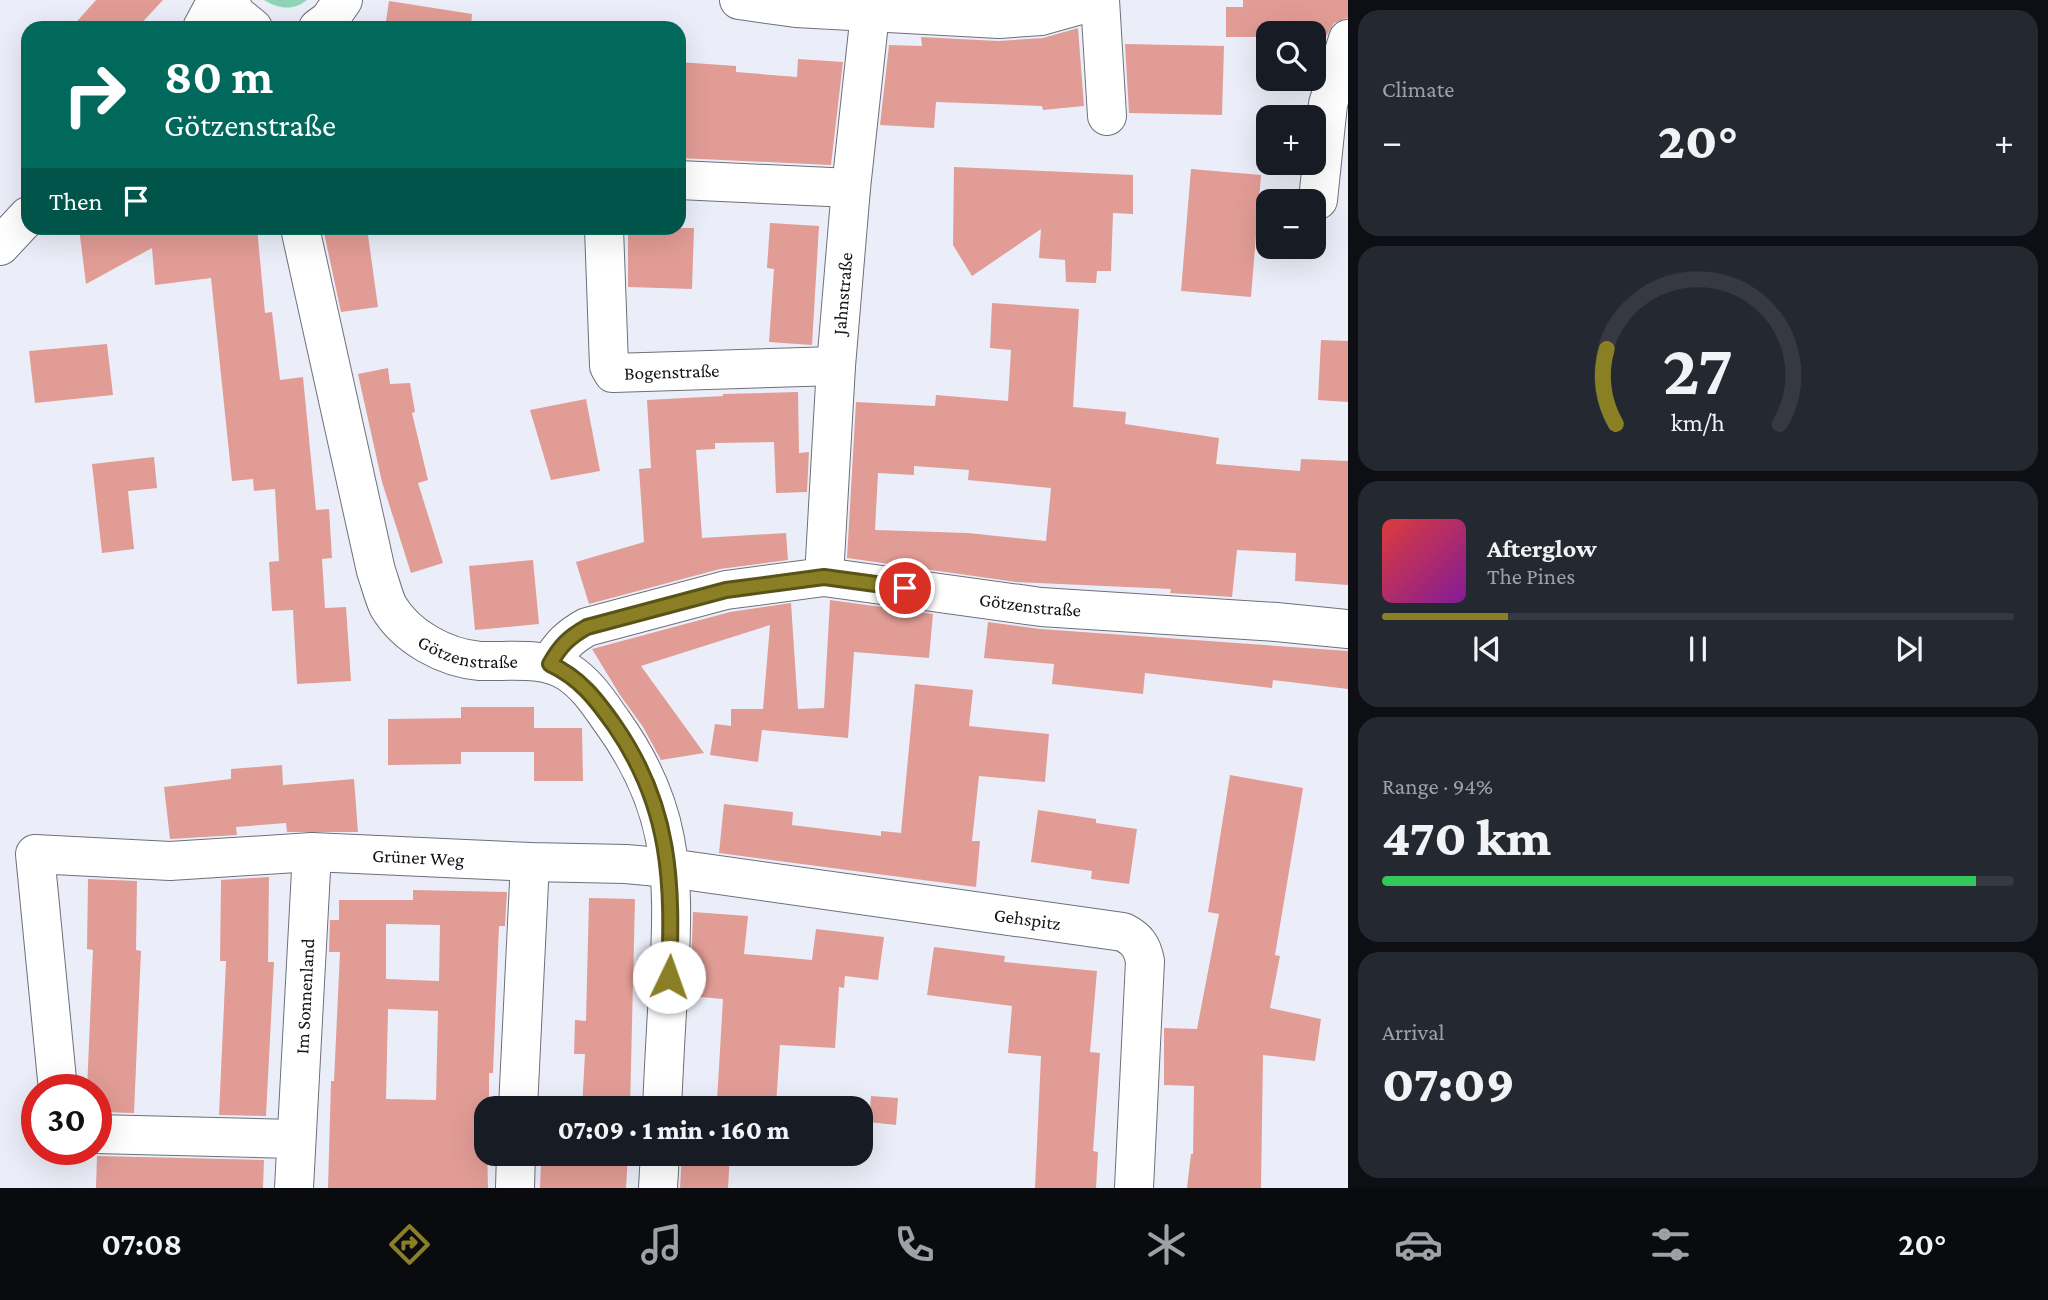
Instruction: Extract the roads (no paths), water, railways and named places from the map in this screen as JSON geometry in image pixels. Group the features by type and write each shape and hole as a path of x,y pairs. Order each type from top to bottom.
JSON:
{"street":[{"path":"206,21 217,0"},
{"path":"228,0 237,15 244,21"},
{"path":"328,21 343,0"},
{"path":"738,0 796,8 999,19 1041,16 1099,0 1107,116"},
{"name":"Jahnstraße","path":"824,577 836,366 851,188 870,13"},
{"path":"1319,189 1328,104 1348,39"},
{"path":"686,180 851,188"},
{"path":"0,246 21,224"},
{"name":"Götzenstraße","path":"302,235 376,571 387,604 402,625 424,642 450,654 479,661 550,664 557,650 568,638 587,627 726,590 824,577 1041,607 1348,629"},
{"name":"Bogenstraße","path":"604,235 609,366 613,373 836,366"},
{"path":"550,664 568,672 585,686 624,738 640,765 664,837 669,868 671,925 663,1096"},
{"name":"Grüner Weg","path":"56,1074 35,854 170,861 312,852 669,868"},
{"name":"Im Sonnenland","path":"294,1188 312,852"},
{"path":"519,1096 530,862"},
{"name":"Gehspitz","path":"669,868 1123,932 1135,938 1143,950 1145,961 1134,1188"},
{"path":"112,1134 295,1139"},
{"path":"515,1188 516,1166"},
{"path":"658,1188 659,1166"}]}
